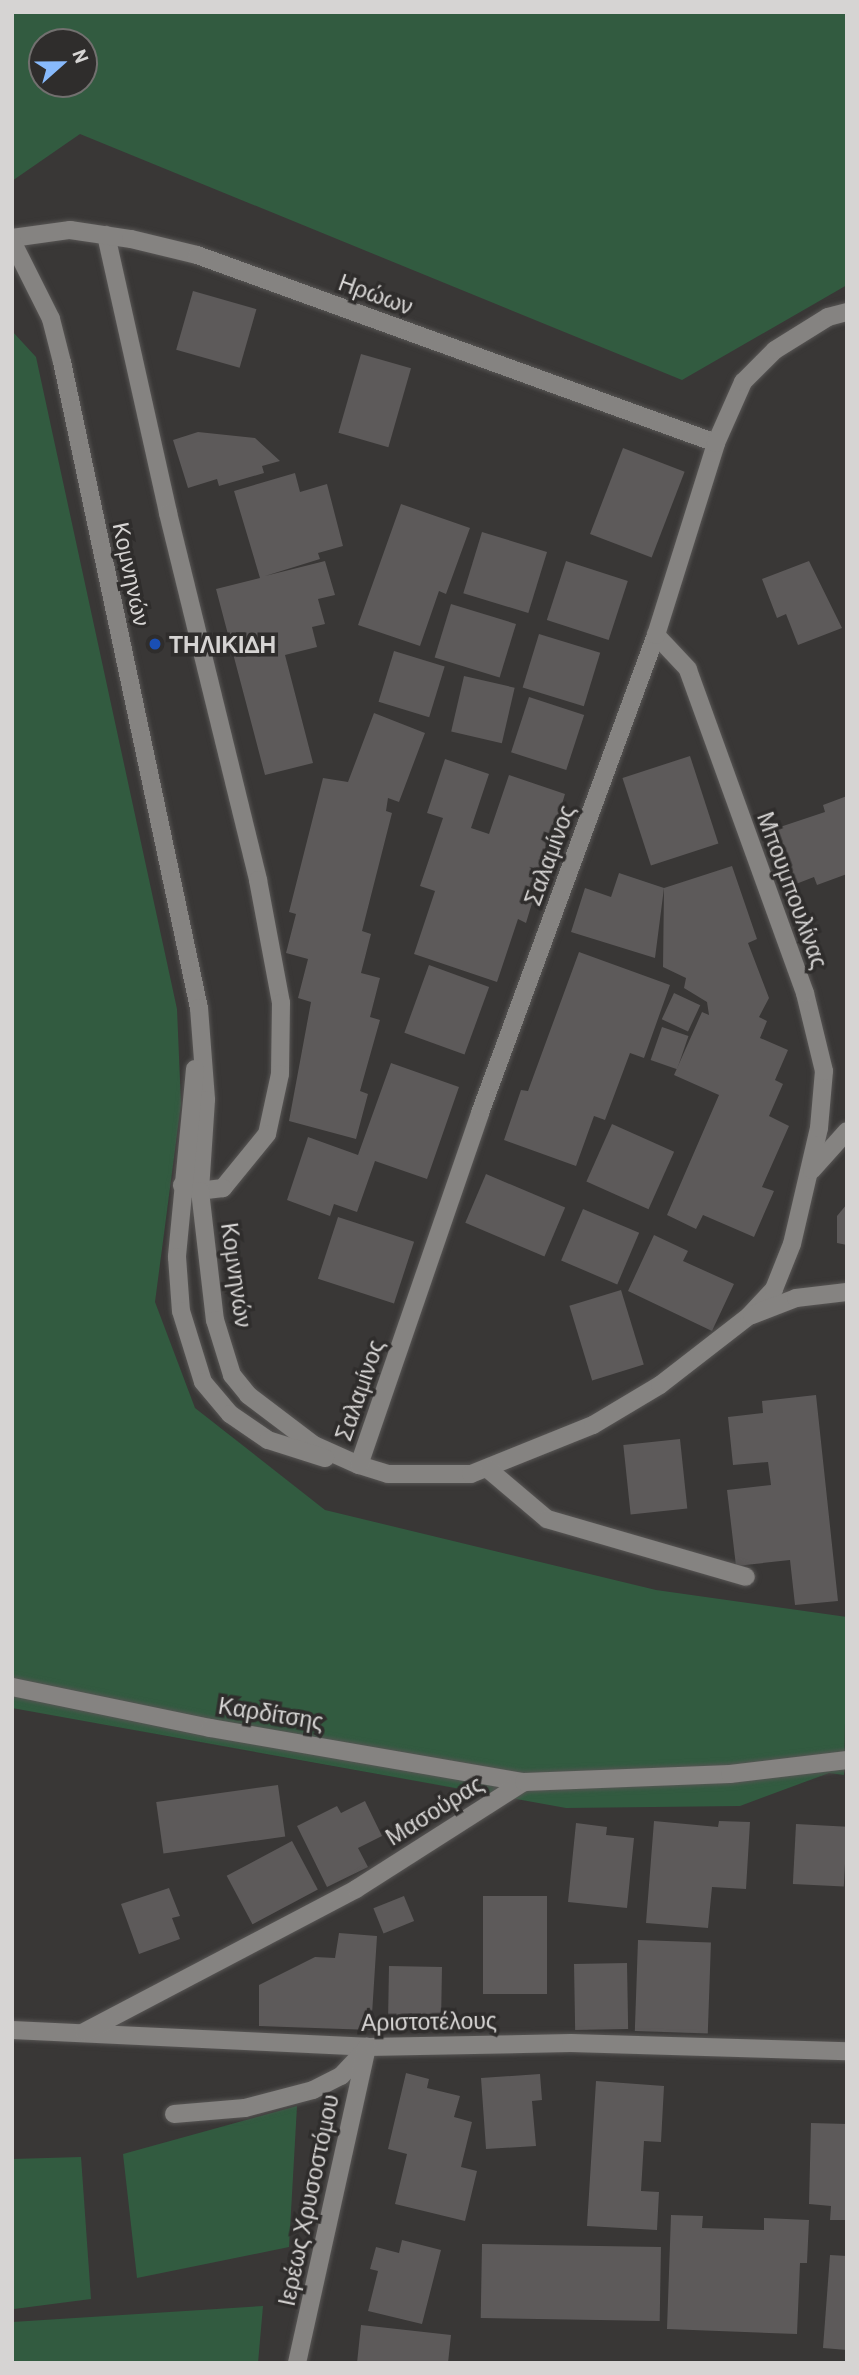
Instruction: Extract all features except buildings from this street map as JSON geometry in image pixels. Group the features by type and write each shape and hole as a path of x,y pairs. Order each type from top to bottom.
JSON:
{"street":[{"name":"Ηρώων","path":"12,239 52,230 106,234 197,255 716,443"},
{"path":"106,234 168,513 258,880 281,1003 280,1074 267,1134 223,1188 200,1191 182,1185"},
{"name":"Κομνηνών","path":"12,239 51,319 62,362 199,1008 206,1100 200,1191 215,1320 232,1375 275,1420 314,1445 359,1465"},
{"name":"Σαλαμίνος","path":"359,1465 480,1113 656,635 716,443 744,382 775,350 828,317 847,312"},
{"name":"Μπουμπουλίνας","path":"359,1465 388,1474 423,1476 489,1470 620,1410 719,1343 749,1316 774,1289 792,1244 810,1173 824,1071 805,993 688,669 656,635"},
{"name":"Κομνηνών","path":"199,1008 177,1257 181,1311 203,1381 230,1414 268,1440 359,1465"},
{"path":"810,1173 847,1131"},
{"path":"749,1316 796,1298 847,1292"},
{"path":"489,1470 547,1520 746,1577"},
{"name":"Καρδίτσης","path":"12,1687 210,1728 524,1782"},
{"path":"524,1782 730,1774 847,1760"},
{"name":"Μασούρας","path":"83,2032 356,1889 524,1782"},
{"name":"Αριστοτέλους","path":"12,2030 367,2047 570,2043 847,2051"},
{"path":"174,2114 245,2108 313,2091 341,2076 367,2047"},
{"name":"Ιερέως Χρυσοστόμου","path":"297,2363 367,2047"}],"green space":[{"path":"12,12 847,12 847,285 682,380 80,134 12,181"},
{"path":"12,331 36,357 177,1009 181,1104 155,1302 195,1408 325,1510 656,1590 847,1617 844,1775 829,1773 740,1806 566,1808 12,1708"},
{"path":"297,2106 289,2247 137,2278 123,2154"},
{"path":"81,2157 91,2299 14,2309 12,2159"},
{"path":"263,2306 258,2363 12,2363 12,2322"}],"place":[{"name":"ΤΗΛΙΚΙΔΗ","path":"155,644"}]}
